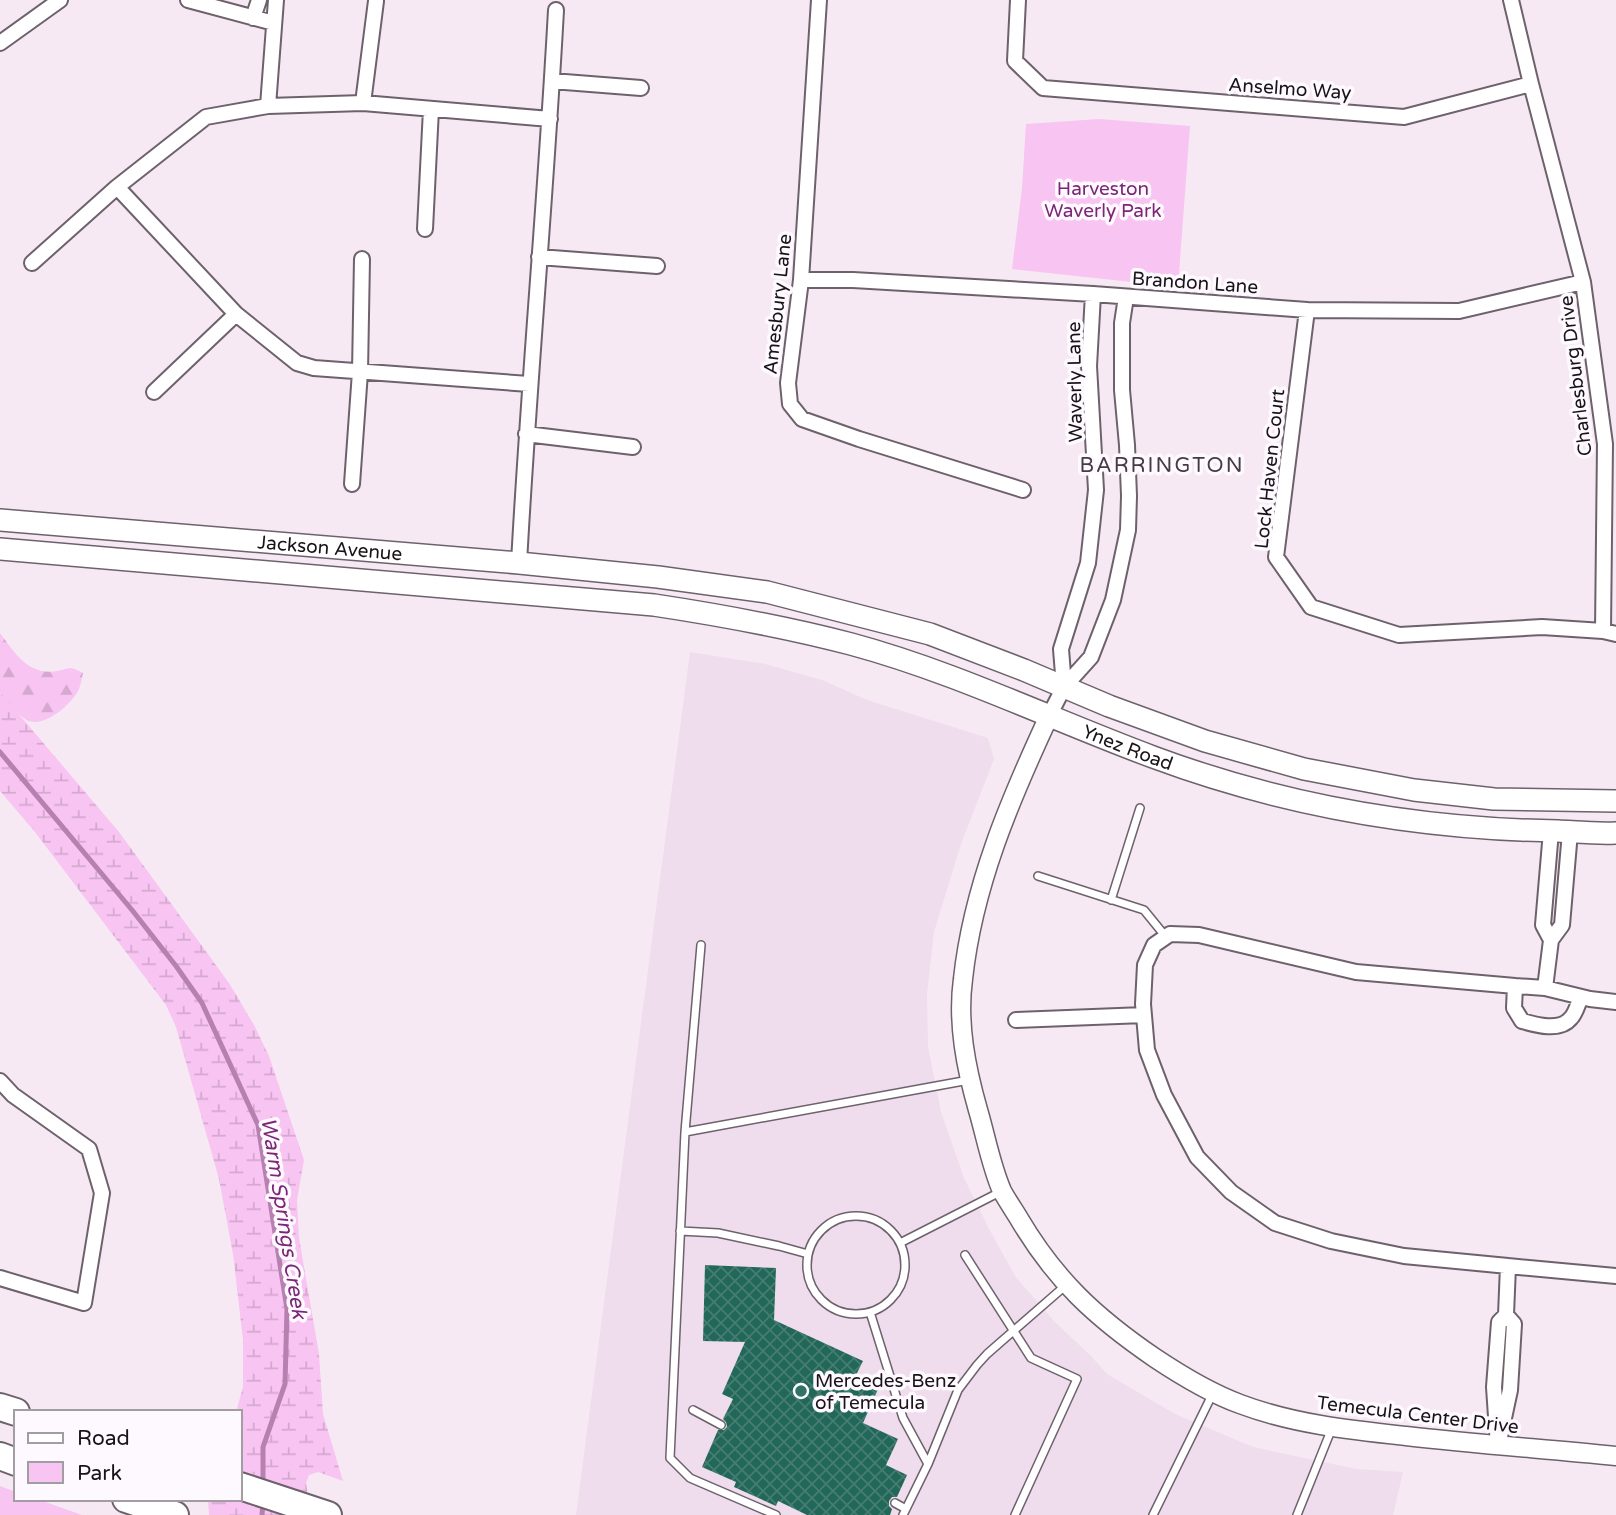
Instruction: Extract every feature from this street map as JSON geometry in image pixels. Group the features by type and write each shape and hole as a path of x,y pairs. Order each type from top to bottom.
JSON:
{"highway":[{"path":"242,1487 328,1515"},
{"path":"132,1501 175,1515"}],"main road":[{"name":"Jackson Avenue","path":"0,520 658,577"},
{"name":"Jackson Avenue","path":"0,549 653,606"},
{"path":"359,579 362,550"},
{"name":"Ynez Road","path":"658,577 767,592 930,634 1109,706 1205,741 1304,769 1414,790 1494,799 1616,801"},
{"name":"Ynez Road","path":"653,606 733,617 852,644 930,670 1211,778 1311,803 1361,813 1495,829 1616,833"},
{"path":"1560,832 1564,818 1574,814 1616,813"}],"street":[{"path":"0,43 60,0"},
{"path":"188,0 274,23"},
{"path":"253,18 259,0"},
{"path":"268,106 276,0"},
{"name":"Amesbury Lane","path":"819,0 801,281 788,383 790,404 802,419 1023,490"},
{"name":"Anselmo Way","path":"1018,0 1014,61 1043,88 1404,117 1531,84"},
{"name":"Charlesburg Drive","path":"1511,0 1583,282 1610,450 1610,633"},
{"path":"363,103 376,1"},
{"path":"519,563 556,10"},
{"path":"552,81 641,88"},
{"path":"32,263 117,187 206,117 268,106 363,103 550,119"},
{"path":"425,229 431,109"},
{"path":"117,187 236,314 297,363 314,368 529,384"},
{"path":"539,257 657,266"},
{"path":"352,484 360,372 362,259"},
{"name":"Brandon Lane","path":"801,281 853,280 1307,310 1459,311 1583,282"},
{"name":"Waverly Lane","path":"1064,687 1061,649 1088,563 1096,490 1089,366 1093,294"},
{"path":"1049,716 1064,687 1091,657 1113,600 1128,530 1128,456 1122,390 1122,323 1126,297"},
{"name":"Lock Haven Court","path":"1307,310 1276,557 1311,607 1399,635 1542,627 1610,633"},
{"path":"154,392 236,314"},
{"path":"526,434 633,447"},
{"name":"Temecula Center Drive","path":"1049,716 995,843 980,890 962,982 963,1039 970,1080 1003,1191 1034,1244 1066,1285 1129,1340 1178,1374 1241,1404 1332,1428 1616,1457"},
{"path":"1545,988 1551,940 1543,925 1560,832"},
{"path":"1616,1002 1545,988 1356,972 1199,935 1170,934 1154,945 1145,965 1144,1015 1147,1050 1164,1095 1197,1157 1231,1192 1275,1223 1331,1241 1404,1256 1616,1276"},
{"path":"1515,986 1514,1008 1522,1021 1535,1025 1560,1026 1571,1018 1581,997"},
{"path":"1016,1020 1144,1015"},
{"path":"0,1081 12,1095 89,1149 102,1193 83,1303 0,1278"},
{"path":"1498,1446 1494,1387 1499,1322 1507,1315 1508,1266"}],"lane":[{"path":"1111,900 1140,808"},
{"path":"1038,876 1144,910 1166,937"},
{"path":"701,944 685,1132 670,1458 690,1478 776,1515"},
{"path":"685,1132 970,1080"},
{"path":"900,1243 1003,1191"},
{"path":"850,1216 879,1222 891,1231 900,1243 905,1270 901,1284 883,1306 870,1312 853,1314 836,1310 822,1301 812,1287 807,1271 808,1254 823,1229 836,1220 850,1216"},
{"path":"680,1231 718,1233 808,1254"},
{"path":"965,1255 1031,1358 1077,1379 1015,1515"},
{"path":"895,1503 905,1512 958,1390 977,1365 1066,1285"},
{"path":"870,1312 903,1418 928,1464"},
{"path":"1153,1515 1213,1392"},
{"path":"692,1410 721,1425"},
{"path":"1297,1515 1332,1428"}],"shaded area":[{"path":"690,652 765,664 822,680 867,700 988,738 994,759 961,844 934,932 927,994 928,1047 941,1112 964,1178 988,1227 1015,1276 1055,1322 1107,1374 1175,1414 1253,1447 1356,1469 1403,1472 1393,1515 576,1515"}],"green space":[{"name":"Harveston Waverly Park","path":"1099,119 1190,126 1178,287 1012,269 1022,188 1026,124"},
{"path":"0,633 23,661 38,670 47,672 70,668 83,673 75,695 57,714 41,721 27,720 0,692"},
{"path":"0,692 119,832 229,983 269,1056 304,1160 297,1200 299,1238 319,1354 323,1414 343,1481 318,1472 309,1475 306,1483 311,1515 209,1515 208,1501 242,1501 242,1410 237,1410 243,1387 243,1340 233,1254 219,1179 176,1027 166,1005 35,832 0,791"},
{"path":"0,1486 14,1491 14,1501 43,1501 82,1515 0,1515"}],"building":[{"name":"Mercedes-Benz of Temecula","path":"705,1265 776,1268 774,1320 863,1361 855,1377 879,1387 863,1423 898,1439 886,1465 907,1475 897,1497 892,1497 889,1501 892,1509 890,1515 807,1515 778,1501 776,1506 734,1487 736,1482 702,1467 718,1430 727,1427 723,1419 733,1399 722,1394 745,1342 703,1341"}],"waterway":[{"name":"Warm Springs Creek","path":"0,752 132,910 202,1003 258,1125 287,1309 285,1384 263,1447 263,1485"},
{"name":"Warm Springs Creek","path":"262,1515 263,1502"}],"place":[{"name":"Mercedes-Benz of Temecula","path":"801,1391"}],"district":[{"name":"BARRINGTON","path":"1162,465"}]}
